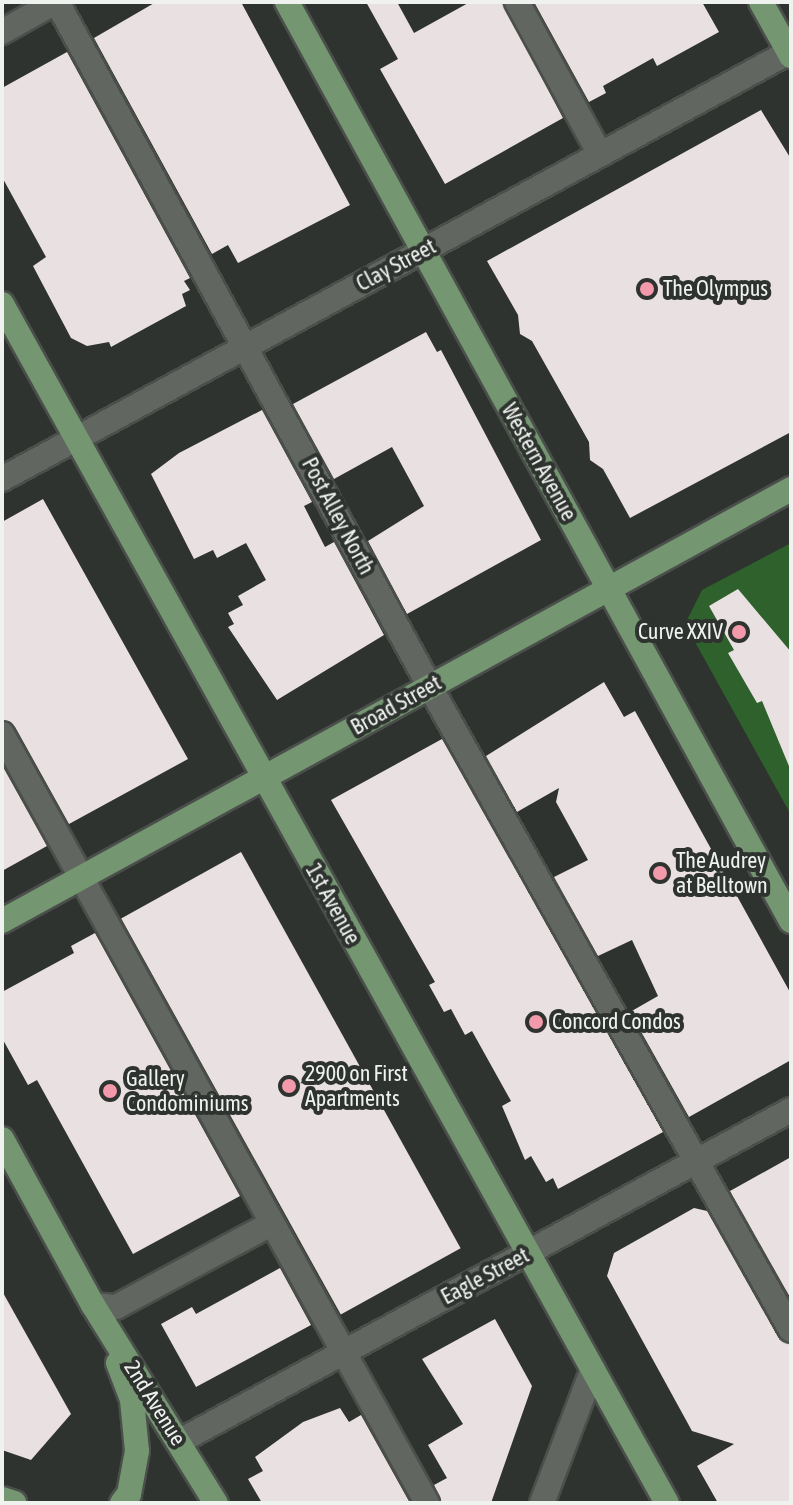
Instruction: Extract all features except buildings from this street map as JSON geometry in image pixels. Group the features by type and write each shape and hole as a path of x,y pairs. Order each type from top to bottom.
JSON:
{"main road":[{"name":"Western Avenue","path":"287,2 791,921"},
{"path":"761,2 790,53"},
{"name":"1st Avenue","path":"2,304 667,1503"},
{"name":"Broad Street","path":"2,921 791,489"},
{"name":"2nd Avenue","path":"2,1139 93,1305 216,1503"},
{"name":"2nd Avenue","path":"93,1305 126,1379 136,1430 134,1473 122,1503"},
{"path":"2,1499 14,1503"}],"street":[{"path":"2,32 56,2"},
{"name":"Post Alley North","path":"56,2 246,344 430,687 699,1160 791,1330"},
{"path":"517,2 600,154"},
{"name":"Clay Street","path":"2,479 246,344 790,53"},
{"path":"2,734 427,1503"},
{"name":"Eagle Street","path":"180,1441 791,1110"},
{"path":"93,1305 116,1307 271,1224"},
{"path":"542,1503 593,1369"}],"green space":[{"path":"791,543 791,815 685,624 702,590"}],"place":[{"name":"The Olympus","path":"647,289"},
{"name":"Curve XXIV","path":"739,632"},
{"name":"The Audrey at Belltown","path":"660,873"},
{"name":"Concord Condos","path":"536,1022"},
{"name":"2900 on First Apartments","path":"289,1086"},
{"name":"Gallery Condominiums","path":"110,1091"}]}
